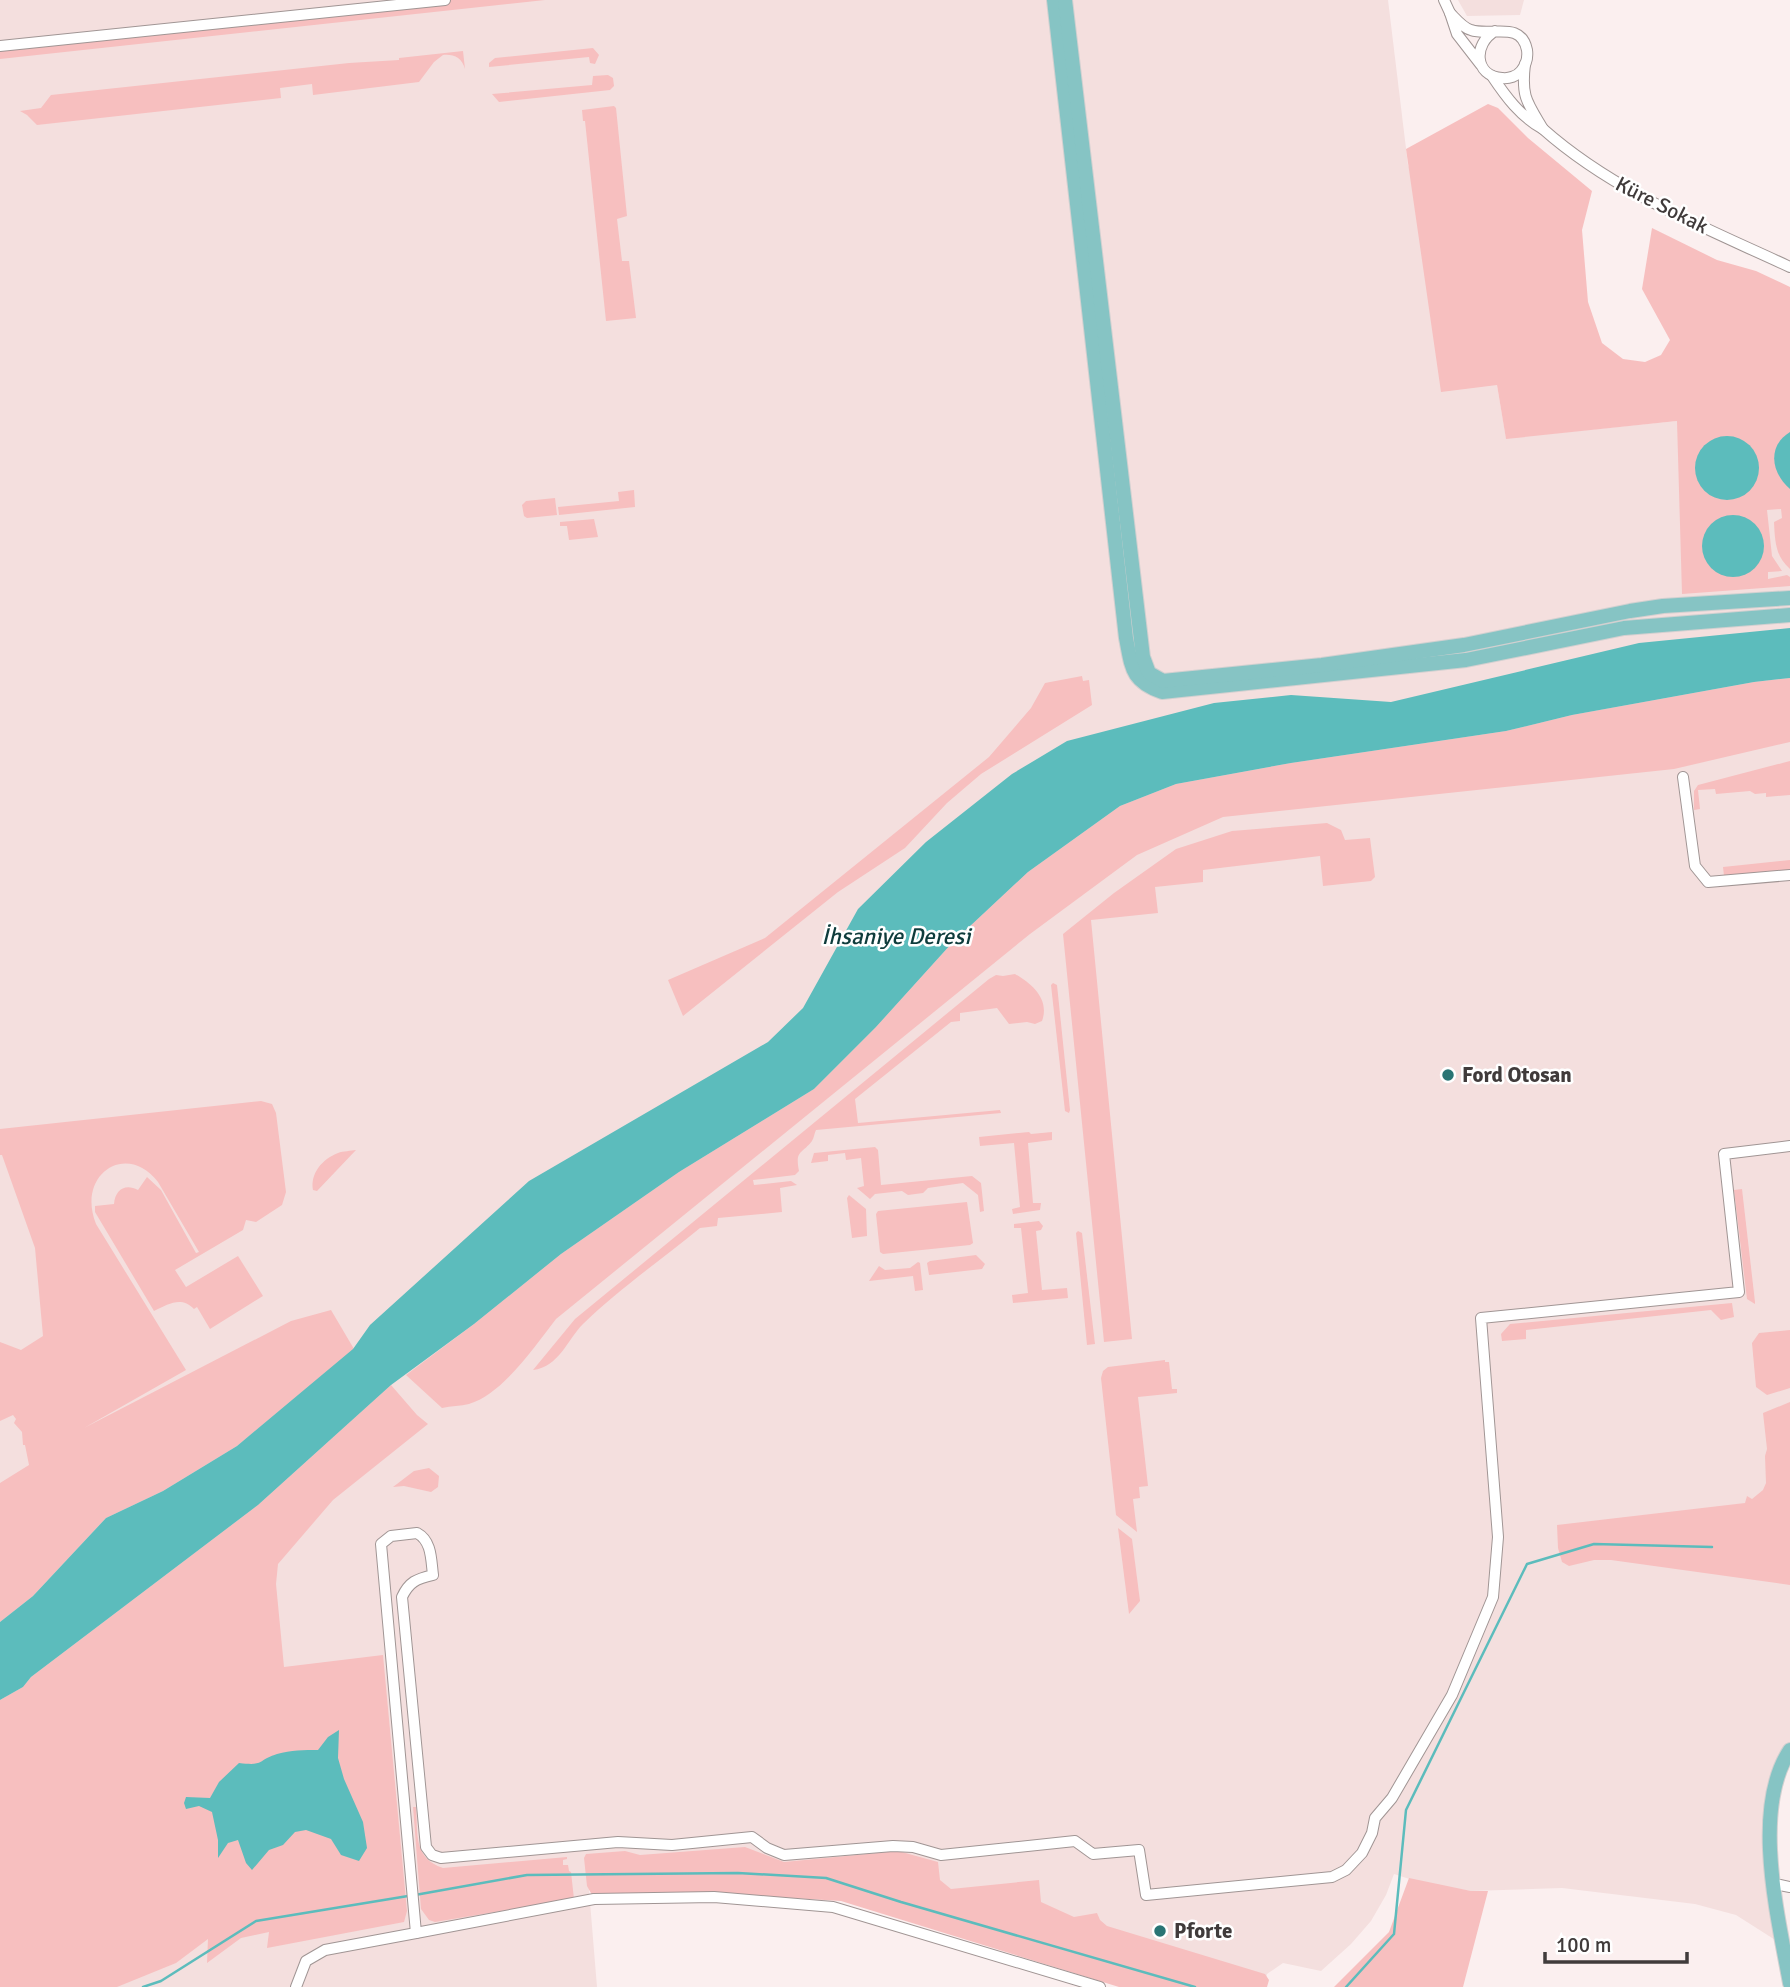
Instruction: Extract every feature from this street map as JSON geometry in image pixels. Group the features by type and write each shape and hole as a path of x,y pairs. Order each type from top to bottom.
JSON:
{"main road":[{"path":"1054,0 1126,638 1131,666 1143,685 1162,692 1452,661 1624,628 1790,615"},
{"path":"1065,0 1143,657 1149,673 1163,681 1322,665 1464,645 1642,609 1790,598"},
{"path":"1790,1750 1781,1763 1770,1807 1774,1898 1790,1983"},
{"path":"1790,1763 1777,1808 1790,1947"}],"street":[{"path":"0,46 445,0"},
{"path":"1444,0 1457,34 1492,76 1500,79 1515,76 1525,64"},
{"path":"1450,13 1469,30 1484,33 1503,30 1518,35 1527,48 1522,86 1526,100 1543,129"},
{"path":"1481,65 1479,57 1482,41 1495,31"},
{"name":"Küre Sokak","path":"1492,76 1508,100 1530,122 1597,170 1642,198 1790,267"},
{"path":"1683,777 1695,866 1708,882 1790,875"},
{"path":"416,1933 380,1553 381,1544 391,1536 417,1533 427,1542 433,1575 415,1580 407,1587 402,1598 426,1847 432,1855 441,1858 618,1842 672,1845 752,1837 767,1848 784,1855 893,1846 913,1847 941,1855 1075,1840 1093,1854 1139,1850 1146,1895 1332,1877 1346,1870 1362,1853 1376,1818 1392,1798 1452,1695 1493,1597 1498,1537 1481,1318 1739,1292 1724,1154 1790,1146"},
{"path":"296,1987 306,1961 325,1950 594,1899 714,1897 833,1907 1100,1987"}],"shaded area":[{"path":"0,0 1388,0 1408,165 1497,385 1506,438 1677,421 1790,416 1790,1750 1770,1807 1783,1945 1736,1915 1695,1904 1562,1888 1471,1891 1422,1883 1394,1874 1371,1921 1351,1944 1321,1971 1283,1963 1267,1974 1264,1987 1128,1987 842,1898 728,1889 589,1890 597,1987 0,1987 0,1700 23,1687 0,1651"},
{"path":"421,0 545,0 0,59 0,41"},
{"path":"1458,0 1524,0 1520,15 1467,16"},
{"path":"593,48 599,55 595,64 590,63 589,57 489,67 489,63 495,58"},
{"path":"463,51 465,69 457,58 443,55 419,82 313,95 312,84 280,88 281,98 37,125 20,111 41,108 51,95 399,60"},
{"path":"608,75 613,78 614,86 610,90 499,102 492,94 592,85 593,76"},
{"path":"1488,104 1498,108 1528,138 1592,191 1582,230 1588,302 1602,343 1623,359 1645,362 1661,355 1670,340 1642,289 1652,228 1717,260 1756,271 1790,287 1790,569 1781,559 1776,541 1774,522 1782,518 1781,509 1767,510 1772,556 1782,571 1768,572 1768,579 1787,575 1790,577 1790,586 1682,594 1677,421 1506,439 1497,385 1441,392 1406,149"},
{"path":"614,106 627,216 617,219 622,261 629,261 636,318 606,321 582,110"},
{"path":"634,490 635,507 559,515 558,507 619,501 618,492"},
{"path":"555,498 557,515 524,516 522,505 526,501"},
{"path":"594,519 598,537 569,540 567,526 560,526 560,522"},
{"path":"1082,676 1083,681 1089,680 1092,705 981,774 947,803 905,848 838,892 683,1016 668,980 765,938 989,757 1031,708 1045,683"},
{"path":"1790,678 1790,742 1674,769 1223,817 1137,855 1030,934 556,1319 506,1380 482,1399 442,1408 406,1375 561,1254 679,1172 814,1089 876,1027 952,943 1028,872 1120,806 1176,784 1291,763 1506,731 1572,715"},
{"path":"1790,761 1790,795 1766,797 1766,793 1755,794 1750,791 1716,794 1715,789 1698,790 1700,809 1694,810 1694,791 1698,785"},
{"path":"1327,823 1341,830 1345,840 1370,838 1375,877 1371,881 1323,886 1320,856 1203,870 1203,882 1155,887 1158,913 1091,920 1132,1339 1104,1342 1063,934 1114,893 1176,849 1232,831"},
{"path":"1790,860 1790,875 1724,876 1723,867"},
{"path":"1015,974 1028,982 1038,993 1044,1006 1042,1021 1035,1024 1009,1024 997,1008 960,1013 960,1021 951,1022 855,1099 858,1123 1000,1110 1001,1113 816,1130 812,1141 798,1156 799,1171 795,1175 753,1180 754,1185 791,1181 797,1185 780,1188 782,1212 718,1218 717,1226 700,1228 597,1311 577,1330 550,1364 533,1370 575,1319 989,979 996,975"},
{"path":"1051,985 1057,985 1069,1113 1065,1111"},
{"path":"261,1101 272,1104 276,1113 286,1192 282,1205 256,1222 246,1220 243,1230 175,1270 186,1287 238,1256 263,1296 210,1329 197,1307 194,1309 184,1303 175,1302 154,1311 95,1212 95,1206 114,1204 121,1189 129,1187 138,1190 147,1177 161,1190 196,1253 199,1252 158,1182 146,1170 132,1164 119,1164 108,1169 99,1178 93,1191 92,1206 96,1224 186,1370 84,1428 291,1321 331,1310 354,1349 237,1446 163,1491 106,1518 33,1596 0,1622 0,1483 29,1465 22,1432 14,1423 16,1419 13,1415 0,1421 0,1342 21,1350 43,1336 35,1248 0,1155 0,1129"},
{"path":"1052,1132 1052,1140 1028,1143 1033,1203 1041,1203 1040,1210 1013,1214 1012,1209 1020,1207 1014,1143 980,1146 979,1137"},
{"path":"875,1147 878,1150 881,1185 972,1176 981,1183 984,1211 980,1212 978,1195 963,1183 928,1188 923,1193 908,1195 902,1191 875,1194 870,1199 857,1188 864,1186 861,1158 846,1160 845,1153 828,1155 828,1161 811,1163 814,1153"},
{"path":"356,1150 317,1191 313,1190 313,1178 322,1163 338,1153"},
{"path":"1742,1189 1755,1304 1747,1299 1734,1190"},
{"path":"849,1195 866,1209 867,1236 852,1238 847,1198"},
{"path":"967,1202 973,1243 970,1245 883,1254 880,1252 876,1214 878,1211"},
{"path":"1039,1221 1043,1226 1036,1231 1042,1290 1067,1288 1068,1298 1013,1303 1012,1295 1028,1293 1021,1228 1014,1228 1014,1224"},
{"path":"1076,1233 1082,1233 1095,1344 1087,1345"},
{"path":"976,1255 985,1264 982,1269 929,1275 927,1263 930,1261"},
{"path":"918,1262 923,1290 915,1291 913,1276 869,1281 879,1266 885,1270 910,1268"},
{"path":"1732,1303 1734,1317 1721,1320 1711,1310 1526,1330 1526,1339 1502,1341 1501,1334 1510,1324"},
{"path":"1790,1330 1790,1388 1767,1395 1756,1387 1752,1343 1759,1333"},
{"path":"1165,1360 1169,1362 1172,1389 1177,1389 1177,1393 1138,1397 1148,1486 1139,1487 1140,1498 1133,1499 1137,1532 1116,1515 1101,1378 1108,1367"},
{"path":"391,1385 428,1424 333,1500 278,1564 276,1584 284,1667 383,1655 407,1911 404,1922 267,1948 269,1932 241,1938 207,1963 208,1939 176,1963 117,1987 0,1987 0,1700 23,1687 31,1677 258,1505"},
{"path":"1790,1402 1790,1585 1611,1560 1594,1560 1569,1566 1562,1562 1557,1525 1745,1503 1747,1496 1752,1499 1763,1490 1766,1483 1767,1449 1763,1413"},
{"path":"429,1468 439,1476 438,1487 431,1492 404,1486 393,1487 414,1471"},
{"path":"1118,1528 1132,1539 1140,1601 1129,1614"},
{"path":"413,1807 416,1807 419,1844 426,1858 433,1864 443,1868 567,1857 563,1860 563,1865 568,1865 571,1872 574,1899 435,1922 429,1920 421,1909"},
{"path":"745,1847 784,1862 898,1851 938,1862 940,1880 951,1889 1039,1880 1041,1902 1074,1917 1097,1913 1107,1926 1265,1974 1269,1980 1267,1987 1119,1987 841,1901 707,1893 592,1895 587,1886 584,1858 586,1854 625,1851 640,1855"},
{"path":"1409,1878 1471,1891 1488,1891 1463,1987 1334,1987 1389,1932"}],"water":[{"path":"1790,432 1790,489 1779,475 1774,460 1778,445"},
{"path":"1727,436 1745,442 1753,450 1759,468 1753,486 1745,494 1727,500 1709,494 1701,486 1695,468 1701,450 1709,442"},
{"path":"1727,515 1739,515 1755,524 1762,534 1762,558 1755,568 1739,577 1727,577 1716,572 1707,563 1702,552 1702,540 1707,529 1716,520"},
{"name":"İhsaniye Deresi","path":"1790,628 1790,678 1572,715 1506,731 1291,763 1176,784 1120,806 1028,872 952,943 876,1027 814,1089 679,1172 561,1254 474,1324 391,1385 258,1505 31,1677 23,1687 0,1700 0,1622 33,1596 106,1518 163,1491 237,1446 353,1349 370,1325 529,1181 768,1042 803,1008 858,909 926,842 1012,774 1067,741 1214,703 1291,695 1391,702 1639,643"},
{"path":"339,1730 338,1758 363,1822 367,1848 359,1861 341,1855 331,1839 306,1830 295,1832 283,1845 269,1850 252,1870 246,1863 238,1840 228,1843 218,1858 218,1840 212,1812 199,1806 186,1809 186,1797 210,1798 219,1782 239,1763 257,1763 287,1752 318,1750 328,1737"}],"waterway":[{"path":"1346,1987 1394,1934 1406,1810 1527,1564 1594,1544 1712,1547"},
{"path":"415,1895 527,1875 738,1873 826,1878 1195,1987"},
{"path":"143,1987 161,1981 256,1921 408,1896"}],"place":[{"name":"Ford Otosan","path":"1448,1075"},
{"name":"Pforte","path":"1160,1931"}]}
